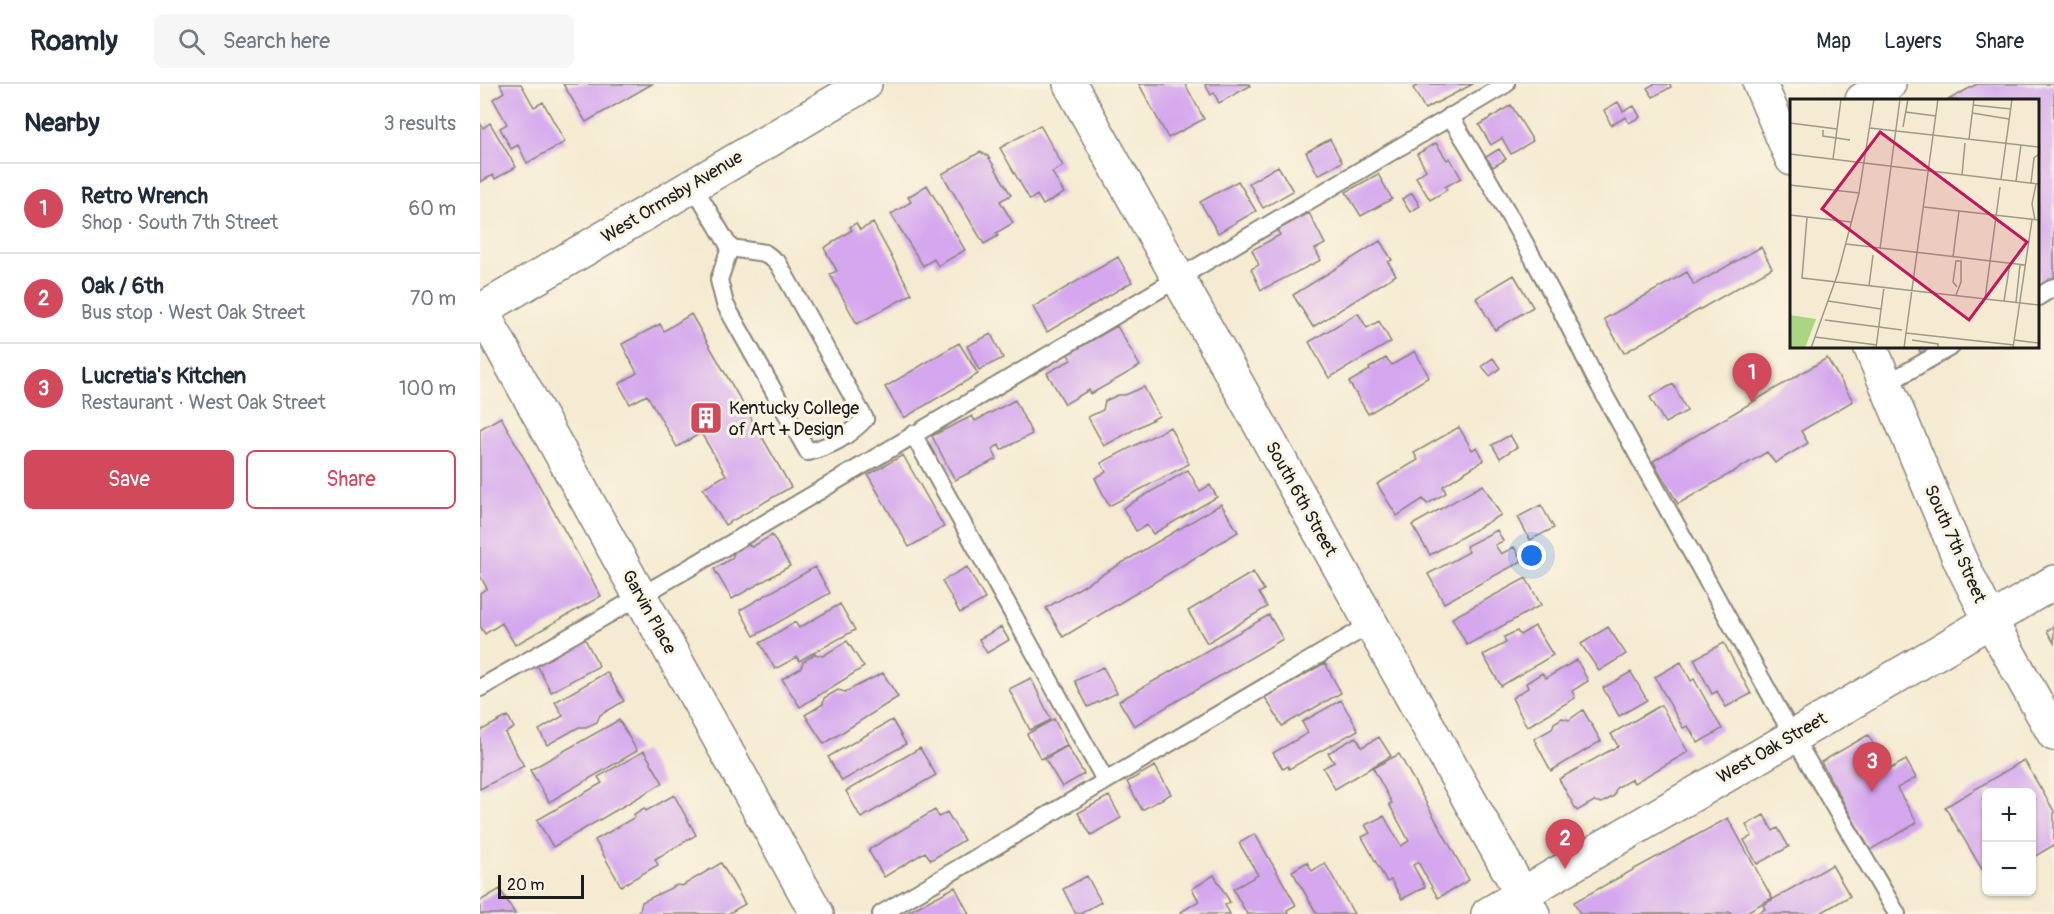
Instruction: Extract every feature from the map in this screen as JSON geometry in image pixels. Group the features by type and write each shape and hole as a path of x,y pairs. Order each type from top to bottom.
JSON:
{"street":[{"name":"West Ormsby Avenue","path":"481,311 865,84"},
{"name":"South 6th Street","path":"1070,84 1528,904"},
{"path":"1760,84 1790,152"},
{"path":"1864,99 1889,84"},
{"name":"Garvin Place","path":"481,311 817,914"},
{"name":"South 7th Street","path":"1871,348 1960,560 1990,620 2054,734"},
{"name":"West Oak Street","path":"1488,914 1528,904 1792,736 2054,582"}],"lane":[{"path":"483,680 640,596 1506,84"},
{"path":"1450,116 1522,238 1594,376 1792,736 1896,914"},
{"path":"693,185 730,248 719,280 725,304 808,452 831,446 849,435 865,419 778,263 765,253 730,248"},
{"path":"2039,296 2054,287"},
{"path":"1886,384 1949,348"},
{"path":"913,434 1105,780"},
{"path":"881,914 1371,624"}],"building":[{"path":"500,84 521,84 534,107 543,102 565,142 527,163 518,145 511,149 500,128 507,124 493,99 504,92"},
{"path":"563,84 652,84 586,122"},
{"path":"1139,84 1185,84 1204,119 1168,138"},
{"path":"1205,84 1249,84 1250,86 1219,103 1214,93 1211,95"},
{"path":"1421,84 1473,84 1425,109 1413,88"},
{"path":"1654,84 1670,84 1671,87 1653,97 1647,88"},
{"path":"1977,84 2054,84 2054,278 2039,287 2039,99 1950,99"},
{"path":"1618,102 1623,111 1634,106 1640,117 1629,123 1626,117 1611,125 1604,110"},
{"path":"1511,105 1533,141 1511,154 1502,138 1491,145 1479,125"},
{"path":"480,123 483,128 490,123 516,167 495,179 493,175 480,182"},
{"path":"1040,125 1063,166 1052,172 1064,193 1043,205 1037,195 1030,200 1000,148"},
{"path":"1330,139 1342,162 1318,175 1306,152"},
{"path":"1436,143 1447,160 1450,158 1461,178 1445,187 1447,190 1430,200 1416,177 1426,170 1417,154"},
{"path":"1499,149 1506,159 1493,167 1486,157"},
{"path":"980,152 988,156 1011,195 1000,201 1013,223 996,233 998,236 984,244 942,174"},
{"path":"1278,166 1293,191 1263,208 1249,183"},
{"path":"1378,174 1392,199 1361,216 1346,192"},
{"path":"1238,181 1256,211 1218,233 1200,202"},
{"path":"927,185 965,250 938,266 934,259 923,266 891,214 911,202 908,197"},
{"path":"1412,193 1420,206 1410,212 1402,199"},
{"path":"1309,213 1325,244 1315,249 1321,260 1261,290 1251,269 1259,265 1252,250 1280,235 1277,230"},
{"path":"856,223 860,230 873,223 912,294 857,324 830,274 837,271 824,248 852,230 850,227"},
{"path":"1380,241 1392,260 1388,262 1396,275 1313,327 1293,295"},
{"path":"1761,247 1772,268 1624,353 1604,319 1687,272 1694,285"},
{"path":"1118,257 1132,282 1047,332 1033,307"},
{"path":"1514,275 1533,307 1495,330 1476,298"},
{"path":"1358,313 1367,328 1379,321 1391,342 1329,378 1309,342"},
{"name":"Kentucky College of Art + Design","path":"691,314 791,487 725,525 703,488 726,475 701,433 677,447 647,395 630,404 619,384 637,373 622,344 660,324 664,331"},
{"path":"1117,326 1140,366 1091,394 1089,390 1065,404 1047,373 1071,360 1068,354"},
{"path":"991,334 1003,358 979,370 967,346"},
{"path":"959,343 978,374 904,418 885,387"},
{"path":"1919,348 1936,348 1922,357"},
{"path":"1415,351 1429,377 1368,414 1349,382 1386,358 1392,365"},
{"path":"1493,358 1500,368 1490,376 1482,366"},
{"path":"1827,358 1853,401 1801,431 1808,443 1775,463 1767,452 1678,504 1653,461"},
{"path":"1673,384 1687,411 1665,423 1650,397"},
{"path":"1144,387 1159,416 1104,446 1088,417 1103,410 1105,401"},
{"path":"1015,400 1032,434 1001,450 999,445 992,449 997,459 955,480 932,436 972,416 975,421"},
{"path":"501,417 601,596 515,645 502,623 485,634 480,626 480,593 487,588 480,576 480,429"},
{"path":"1170,427 1189,464 1109,506 1095,478 1106,472 1101,463"},
{"path":"1459,427 1472,450 1477,447 1484,460 1443,486 1446,493 1427,504 1423,499 1397,516 1377,484 1418,460 1414,453"},
{"path":"1510,435 1517,447 1500,458 1492,445"},
{"path":"903,455 944,527 909,547 868,475"},
{"path":"1188,470 1200,491 1210,485 1217,497 1153,534 1147,525 1136,531 1123,508"},
{"path":"1483,485 1501,515 1430,555 1412,525"},
{"path":"1221,504 1238,532 1063,637 1046,608"},
{"path":"1541,505 1554,528 1530,540 1518,517"},
{"path":"1497,530 1503,541 1495,545 1501,554 1514,547 1522,561 1444,603 1428,574 1469,552 1466,546"},
{"path":"772,535 790,566 732,599 714,569 732,558 735,550 746,543 752,547"},
{"path":"815,567 830,593 754,636 740,610"},
{"path":"967,567 985,599 960,613 942,581"},
{"path":"1253,572 1264,590 1259,593 1267,607 1207,643 1188,611"},
{"path":"1526,578 1541,605 1467,645 1452,618"},
{"path":"840,604 855,630 799,661 797,657 775,669 760,643 795,622 799,628"},
{"path":"1269,615 1283,639 1134,726 1119,701"},
{"path":"1535,626 1553,655 1501,686 1483,655 1506,643 1504,637 1517,631 1520,635"},
{"path":"2054,626 2054,643 2047,631"},
{"path":"1001,627 1009,640 987,653 979,639"},
{"path":"1608,627 1626,654 1599,671 1581,644"},
{"path":"584,637 599,666 551,692 536,663"},
{"path":"847,641 864,667 800,707 782,679 801,668 803,662 815,654 823,656"},
{"path":"1724,643 1751,694 1726,707 1717,691 1712,694 1694,659"},
{"path":"1577,660 1588,681 1572,691 1575,698 1527,727 1512,698 1528,688 1526,683 1542,673 1546,678"},
{"path":"1681,662 1691,681 1694,679 1722,729 1698,743 1688,726 1683,728 1655,677"},
{"path":"1325,663 1341,693 1282,726 1265,697"},
{"path":"1103,667 1117,693 1088,707 1075,681"},
{"path":"607,672 624,701 600,715 597,722 586,727 579,727 547,745 539,730 563,716 555,702"},
{"path":"1631,672 1647,700 1619,716 1603,688"},
{"path":"883,673 898,697 824,744 805,715 823,704 824,698 838,690 845,692"},
{"path":"1031,678 1051,720 1030,730 1009,689"},
{"path":"1341,700 1358,730 1289,769 1288,766 1283,769 1273,753 1308,733 1302,722"},
{"path":"1661,705 1688,752 1634,783 1632,779 1616,788 1614,796 1602,803 1594,801 1577,811 1559,779 1618,746 1611,734"},
{"path":"1583,710 1601,741 1551,771 1534,739 1552,729 1554,723 1562,718 1569,720"},
{"path":"508,716 514,728 505,733 524,766 480,789 480,731"},
{"path":"1054,719 1067,745 1041,759 1027,734"},
{"path":"619,720 637,751 549,802 530,770"},
{"path":"892,720 906,744 842,781 828,757"},
{"path":"1868,735 1888,770 1906,760 1916,778 1897,788 1917,823 1870,850 1821,762"},
{"path":"1356,737 1362,747 1379,737 1391,756 1335,789 1323,768 1334,762 1328,753"},
{"path":"1067,746 1084,774 1062,787 1045,759"},
{"path":"920,748 936,775 861,818 846,791"},
{"path":"644,751 663,783 553,847 537,820 602,783 598,777"},
{"path":"1399,754 1469,880 1438,898 1418,862 1413,865 1425,887 1402,899 1391,880 1387,882 1362,837 1370,833 1365,825 1384,816 1401,846 1409,841 1373,768"},
{"path":"2024,760 2054,811 2054,845 2036,856 2036,788 1982,788 1982,869 1945,807"},
{"path":"1155,766 1171,794 1142,810 1127,782"},
{"path":"674,795 696,835 655,859 658,865 621,886 595,840 635,817 633,815 644,808 646,811"},
{"path":"1109,796 1121,818 1091,835 1078,813"},
{"path":"935,810 939,817 947,812 964,840 931,860 925,852 884,877 868,850"},
{"path":"1764,815 1773,831 1778,828 1789,847 1757,864 1744,840 1752,836 1746,825"},
{"path":"1728,818 1772,898 1743,914 1729,912 1725,914 1580,914 1574,902"},
{"path":"1255,834 1296,905 1287,910 1289,914 1247,914 1233,889 1258,875 1239,843"},
{"path":"1307,862 1312,871 1325,863 1354,914 1317,914 1292,871"},
{"path":"721,863 745,904 728,914 633,914 640,910 642,902 677,885 682,886"},
{"path":"1832,865 1850,896 1819,914 1756,914 1765,909 1763,905"},
{"path":"1214,875 1230,902 1225,905 1230,914 1182,914 1181,912 1199,901 1192,889"},
{"path":"1087,876 1101,902 1076,914 1063,889"},
{"path":"955,887 969,914 904,914"},
{"path":"500,889 515,914 480,914 480,901"}],"place":[{"name":"Retro Wrench","path":"1752,403"},
{"name":"Kentucky College of Art + Design","path":"706,418"},
{"name":"Lucretia's Kitchen","path":"1872,792"},
{"name":"Oak / 6th","path":"1565,869"}]}
